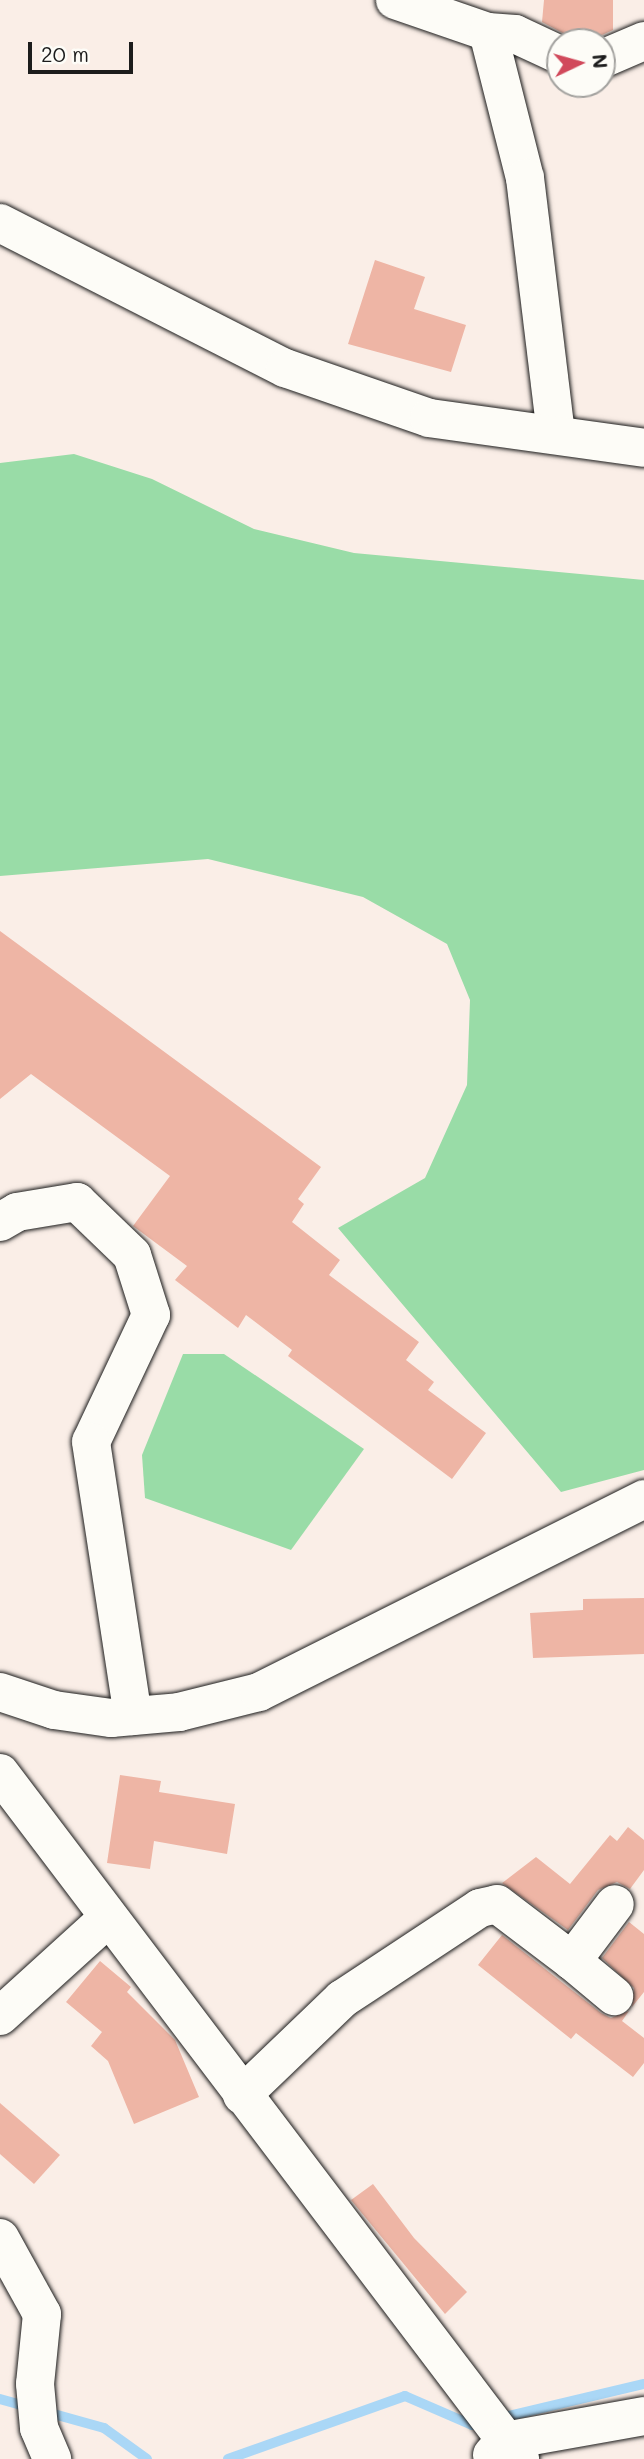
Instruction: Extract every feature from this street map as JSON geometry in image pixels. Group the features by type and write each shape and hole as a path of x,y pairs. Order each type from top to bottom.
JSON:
{"street":[{"path":"395,0 488,32 516,34 546,48"},
{"path":"488,32 525,178 556,433"},
{"path":"616,53 644,41"},
{"path":"0,223 285,368 429,418 556,433 644,448"},
{"path":"0,1222 17,1212 77,1202 132,1255 151,1315 90,1442 133,1716"},
{"path":"0,1692 54,1710 133,1716 179,1712 258,1692 644,1499"},
{"path":"0,1773 242,2095 480,2399 503,2450 644,2416"},
{"path":"242,2095 342,1999 480,1908 497,1904 614,1996"},
{"path":"572,1961 615,1904"},
{"path":"0,2017 108,1918"},
{"path":"0,2238 43,2314 34,2385 46,2443"}],"green space":[{"path":"74,454 152,479 254,529 354,553 644,580 644,1470 561,1492 338,1228 425,1178 467,1085 470,1000 447,944 363,897 208,859 0,876 0,463"},
{"path":"183,1354 224,1354 364,1449 291,1550 145,1498 142,1455"}],"building":[{"path":"544,0 613,0 613,28 553,28 542,22"},
{"path":"375,260 425,277 414,309 466,325 451,372 348,344"},
{"path":"0,931 321,1167 298,1199 304,1204 292,1222 340,1260 329,1275 419,1342 406,1360 434,1382 428,1390 486,1433 452,1479 288,1356 292,1350 246,1315 238,1328 175,1280 187,1266 133,1226 170,1176 31,1074 0,1099"},
{"path":"644,1598 644,1654 533,1658 530,1613 583,1610 583,1599"},
{"path":"120,1775 161,1781 159,1792 235,1804 227,1854 154,1841 150,1869 107,1863"},
{"path":"628,1827 644,1840 644,1870 630,1889 617,1882 598,1890 568,1930 502,1883 536,1857 570,1884 610,1835 617,1841"},
{"path":"629,1922 644,1934 644,1992 632,2007 634,1988 602,1958"},
{"path":"502,1935 601,2013 611,2018 629,2011 622,2021 644,2038 644,2063 633,2077 576,2033 571,2039 478,1965"},
{"path":"100,1961 131,1987 127,1992 175,2040 199,2097 134,2124 108,2061 91,2046 102,2032 66,2002"},
{"path":"0,2103 60,2155 34,2184 0,2154"},
{"path":"373,2184 414,2238 467,2292 445,2314 351,2200"}],"waterway":[{"path":"500,2418 644,2384"},
{"path":"228,2459 405,2396 472,2425 481,2423"},
{"path":"0,2399 104,2428 147,2459"}]}
